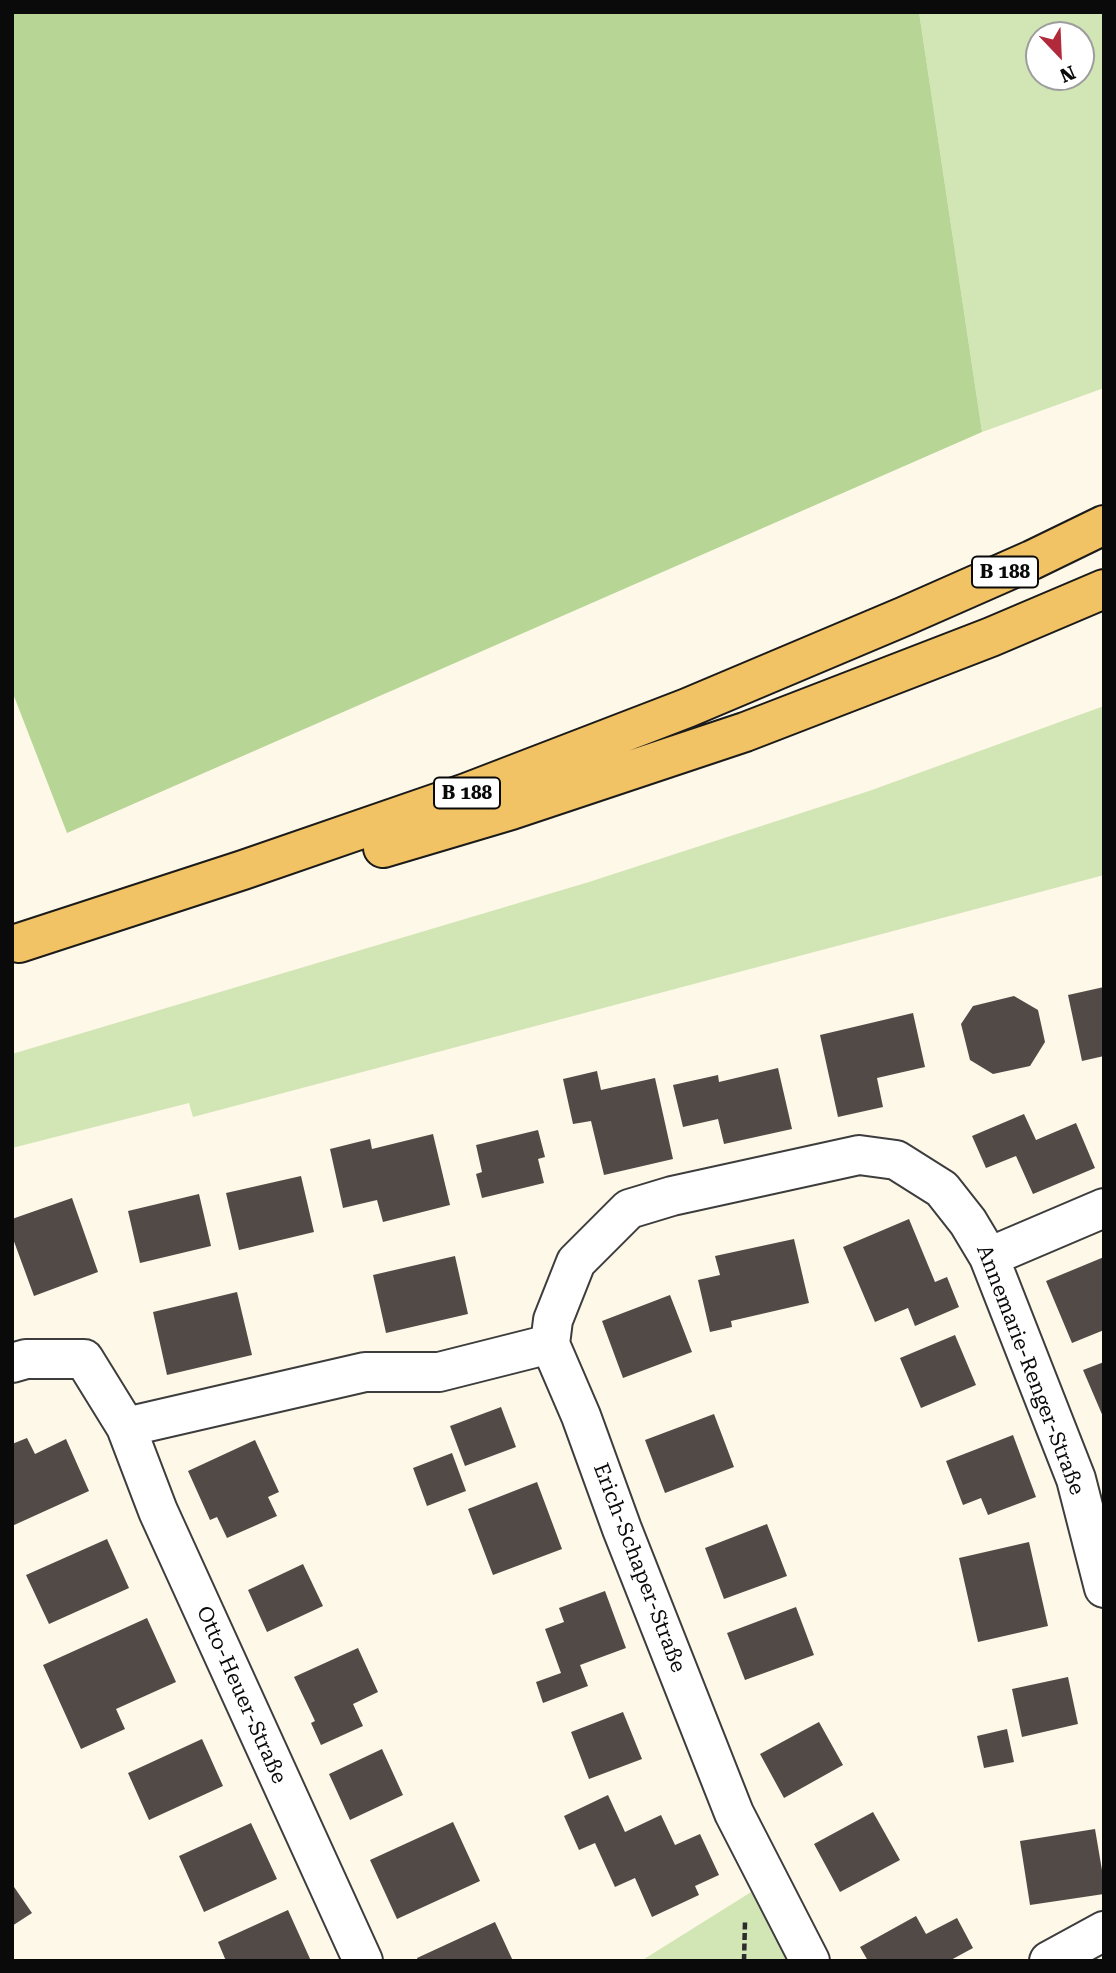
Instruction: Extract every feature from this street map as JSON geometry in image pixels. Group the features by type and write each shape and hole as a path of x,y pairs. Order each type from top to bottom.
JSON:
{"main road":[{"name":"B 188","path":"16,944 466,793 687,708 918,611 1104,525"},
{"name":"B 188","path":"16,944 348,858 511,810 770,722 991,637 1104,589"}],"street":[{"name":"Annemarie-Renger-Straße","path":"550,1344 553,1320 576,1262 629,1209 672,1196 859,1155 896,1160 942,1189 968,1222 989,1257 1076,1479 1104,1588"},
{"path":"989,1257 1104,1208"},
{"path":"126,1427 365,1372 439,1372 550,1344"},
{"name":"Erich-Schaper-Straße","path":"550,1344 581,1416 622,1529 734,1814 810,1961"},
{"name":"Otto-Heuer-Straße","path":"12,1363 26,1359 83,1359 126,1427 158,1511 363,1961"},
{"path":"1049,1961 1104,1931"}],"green space":[{"path":"12,12 919,12 982,432 67,833 12,691"},
{"path":"919,12 1104,12 1104,388 982,432"},
{"path":"1104,706 1104,875 193,1117 189,1103 12,1148 12,1054 589,882 869,791"},
{"path":"756,1889 793,1961 641,1961"}],"building":[{"path":"1104,987 1104,1056 1082,1061 1068,995"},
{"path":"1014,996 1038,1010 1045,1042 1030,1066 993,1074 970,1060 961,1024 973,1006"},
{"path":"913,1013 925,1067 877,1078 883,1107 838,1117 820,1035"},
{"path":"778,1068 792,1129 724,1144 718,1119 683,1127 673,1085 718,1075 719,1082"},
{"path":"597,1071 601,1090 655,1078 673,1159 604,1175 591,1121 573,1124 563,1079"},
{"path":"1024,1114 1036,1140 1076,1123 1095,1168 1033,1194 1016,1156 986,1168 972,1136"},
{"path":"538,1130 545,1157 538,1159 544,1183 482,1198 476,1174 482,1172 476,1145"},
{"path":"433,1134 450,1205 383,1222 377,1200 343,1208 330,1149 370,1139 372,1149"},
{"path":"301,1176 314,1232 239,1250 226,1193"},
{"path":"199,1194 211,1246 140,1263 128,1211"},
{"path":"72,1198 98,1272 34,1296 12,1236 12,1219"},
{"path":"909,1219 935,1282 947,1277 959,1307 915,1326 908,1308 875,1322 843,1247"},
{"path":"794,1239 809,1303 731,1321 732,1327 710,1332 698,1280 720,1275 715,1256"},
{"path":"455,1256 468,1314 386,1333 373,1275"},
{"path":"1104,1257 1104,1330 1072,1343 1046,1281"},
{"path":"237,1292 252,1355 167,1375 153,1312"},
{"path":"670,1295 692,1352 623,1378 602,1321"},
{"path":"955,1335 976,1385 921,1408 900,1358"},
{"path":"1104,1362 1104,1419 1083,1370"},
{"path":"501,1407 516,1447 465,1466 450,1426"},
{"path":"714,1414 734,1467 665,1493 645,1440"},
{"path":"1013,1435 1036,1497 988,1515 981,1498 963,1505 946,1461"},
{"path":"27,1438 35,1454 66,1439 89,1491 12,1526 12,1444"},
{"path":"255,1440 279,1492 268,1497 277,1516 227,1538 217,1517 210,1520 188,1471"},
{"path":"452,1453 466,1491 427,1506 413,1468"},
{"path":"537,1482 562,1549 493,1575 468,1509"},
{"path":"767,1524 787,1576 724,1599 705,1548"},
{"path":"107,1539 129,1588 49,1624 26,1575"},
{"path":"1029,1542 1048,1626 978,1642 959,1558"},
{"path":"303,1564 323,1606 267,1632 248,1590"},
{"path":"605,1591 626,1648 580,1665 588,1686 543,1703 536,1682 561,1673 545,1629 564,1622 559,1608"},
{"path":"796,1607 814,1655 745,1680 727,1633"},
{"path":"147,1618 176,1682 116,1709 125,1729 81,1749 43,1665"},
{"path":"358,1648 378,1692 353,1704 363,1726 321,1745 311,1723 315,1721 294,1677"},
{"path":"1068,1677 1078,1724 1022,1737 1012,1689"},
{"path":"623,1712 642,1759 589,1779 571,1732"},
{"path":"819,1722 843,1765 784,1798 760,1754"},
{"path":"1007,1729 1014,1762 984,1768 977,1736"},
{"path":"202,1739 223,1786 149,1820 128,1773"},
{"path":"382,1749 403,1795 350,1820 329,1774"},
{"path":"608,1795 625,1832 661,1815 675,1845 700,1834 719,1875 695,1886 699,1895 652,1917 635,1878 615,1887 595,1843 579,1850 564,1816"},
{"path":"873,1812 900,1860 840,1892 814,1844"},
{"path":"453,1822 480,1881 397,1919 370,1860"},
{"path":"251,1823 277,1879 204,1912 179,1856"},
{"path":"1095,1829 1104,1894 1030,1905 1020,1841"},
{"path":"12,1884 32,1913 12,1926"},
{"path":"288,1910 311,1961 226,1961 218,1942"},
{"path":"916,1916 926,1934 957,1918 973,1948 949,1961 868,1961 860,1947"},
{"path":"495,1922 513,1961 418,1961 417,1958"}]}
